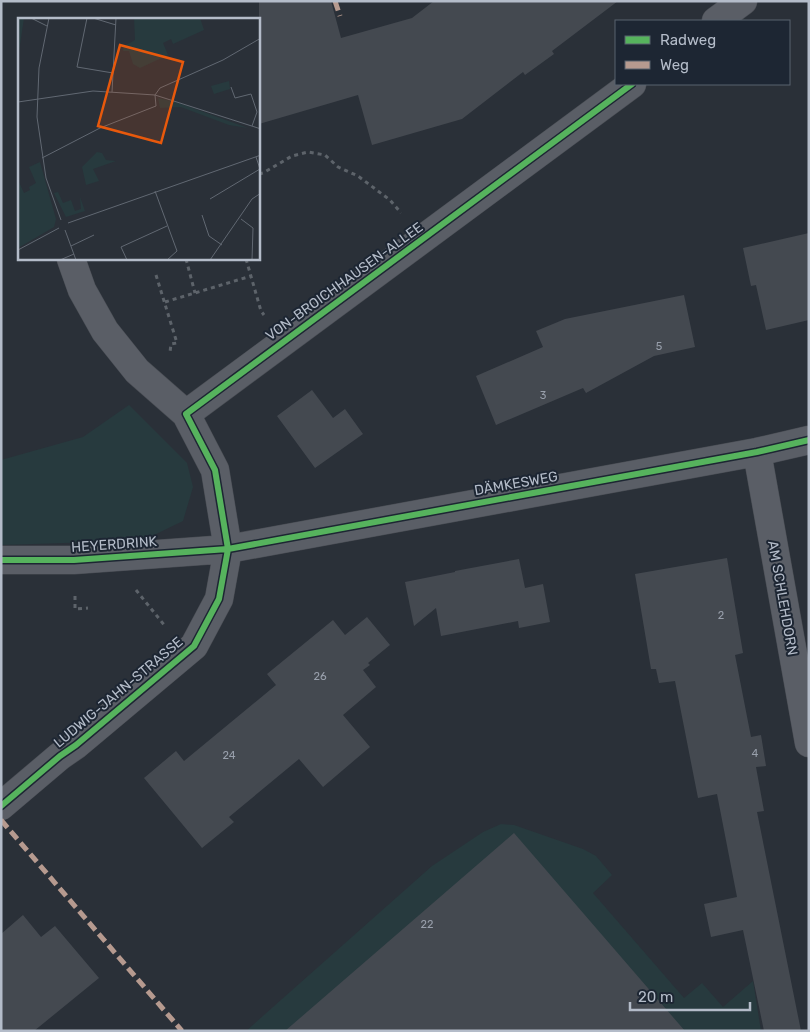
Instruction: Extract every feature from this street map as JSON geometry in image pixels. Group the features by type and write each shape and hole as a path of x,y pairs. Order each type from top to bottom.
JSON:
{"street":[{"path":"717,20 743,1"},
{"name":"VON-BROICHHAUSEN-ALLEE","path":"186,414 631,85"},
{"path":"71,260 82,290 105,331 137,371 186,414 214,470 228,549"},
{"name":"DÄMKESWEG","path":"228,549 757,452 809,440"},
{"name":"AM SCHLEHDORN","path":"757,452 803,677 809,743"},
{"name":"HEYERDRINK","path":"1,560 74,560 228,549"},
{"name":"LUDWIG-JAHN-STRASSE","path":"1,806 60,756 76,746 194,646 219,599 228,549"}],"path":[{"path":"260,174 292,156 308,152 324,155 338,167 358,176 390,200 422,239"},
{"path":"186,260 196,293"},
{"path":"246,260 261,311 284,341"},
{"path":"156,275 177,343 171,344 161,393"},
{"path":"165,302 251,276"},
{"path":"109,558 186,652"}],"green space":[{"path":"129,405 187,463 193,487 183,521 150,537 96,542 1,545 1,460 83,437"},
{"path":"501,824 514,825 583,849 596,856 612,875 593,893 684,998 702,983 723,1007 753,981 761,1031 246,1031 432,866 483,832"}],"building":[{"path":"259,1 331,1 341,38 412,18 434,1 618,1 552,51 554,54 525,75 523,72 462,119 372,145 358,95 260,124"},
{"path":"809,233 809,320 766,330 756,285 751,286 743,248"},
{"path":"684,295 695,347 654,356 586,393 583,388 496,425 476,376 543,347 536,331 565,319"},
{"path":"312,390 333,418 345,409 363,434 315,468 277,416"},
{"path":"727,558 743,653 735,655 751,737 761,735 766,766 756,767 764,811 757,812 801,1031 764,1031 743,930 711,937 704,904 737,897 717,794 698,798 675,681 659,683 656,669 651,669 635,574"},
{"path":"519,559 525,588 543,584 550,622 519,628 518,621 441,636 436,608 414,626 405,582"},
{"path":"367,617 390,645 368,663 370,665 363,670 376,687 343,715 370,747 323,787 299,759 229,817 234,822 202,848 144,778 176,751 184,761 276,685 267,674 333,620 345,635"},
{"path":"514,833 685,1031 285,1031"},
{"path":"23,915 41,937 55,926 99,978 34,1031 1,1031 1,934"}],"marked path":[{"path":"335,1 340,16"},
{"path":"1,820 182,1031"}],"cycle path":[{"path":"1,806 194,646 219,599 228,549 215,470 186,414 631,85"},
{"path":"1,560 74,560 228,549 757,452 809,440"}]}
